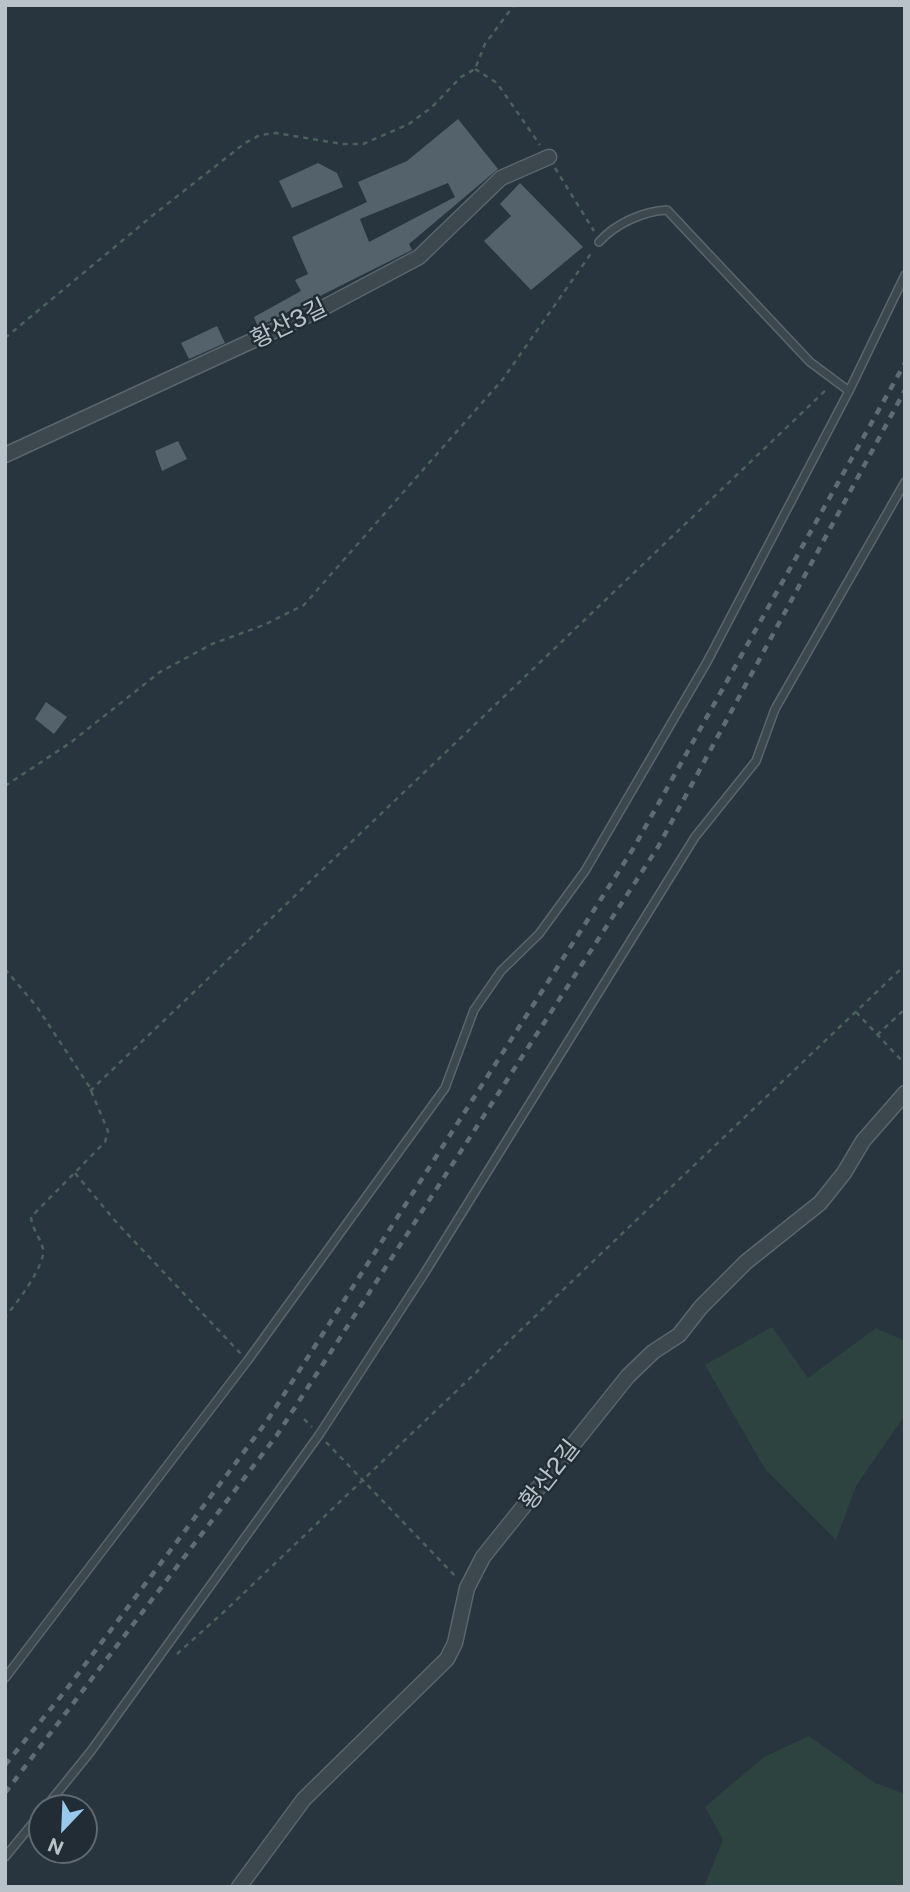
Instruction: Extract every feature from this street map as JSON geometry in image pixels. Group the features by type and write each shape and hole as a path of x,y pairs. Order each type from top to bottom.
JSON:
{"street":[{"name":"황산3길","path":"5,455 309,315 419,257 501,178 549,157"},
{"name":"황산2길","path":"239,1887 304,1799 447,1660 455,1643 467,1588 483,1558 628,1376 653,1353 679,1335 701,1307 746,1262 820,1203 844,1173 863,1141 905,1093"}],"lane":[{"path":"598,242 607,233 650,211 667,210 810,362 849,391"},
{"path":"5,1678 248,1360 445,1088 474,1010 501,971 539,934 585,871 707,663 849,391 905,275"},
{"path":"55,1794 137,1688 319,1435 424,1274 695,836 756,761 775,709 905,482"},
{"path":"5,1857 28,1829"}],"path":[{"path":"5,338 152,216 245,143 260,135 276,133 342,144 363,144 409,124 461,77 475,69 485,44 514,5"},
{"path":"5,786 70,743 160,672 212,644 264,625 304,605 503,379 598,242 549,157 497,82 475,69"},
{"path":"90,1091 835,382"},
{"path":"168,1661 228,1608 905,965"},
{"path":"5,968 37,1007 90,1091 108,1131 105,1142 31,1217 32,1226 43,1250 42,1258 22,1295 5,1317"},
{"path":"877,1035 905,1009"},
{"path":"856,1012 905,1064"},
{"path":"75,1173 117,1223 248,1360"},
{"path":"304,1419 467,1588"}],"green space":[{"path":"772,1327 808,1378 876,1328 905,1341 905,1415 856,1486 836,1540 765,1469 705,1365"},
{"path":"809,1736 875,1783 905,1794 905,1887 704,1887 723,1840 705,1807 764,1757"}],"building":[{"path":"458,119 498,169 409,244 412,250 258,327 254,317 301,291 295,280 308,274 292,237 367,202 358,182 407,161","holes":["448,183 455,197 369,242 360,219"]},
{"path":"318,163 337,173 343,187 292,208 279,181"},
{"path":"520,183 583,247 531,290 484,241 511,216 500,204"},
{"path":"217,326 225,343 189,359 181,343"},
{"path":"178,441 187,459 162,471 155,451"},
{"path":"46,702 67,717 54,734 35,719"}],"railway":[{"path":"5,1765 66,1690 267,1421 633,849 905,363"},
{"path":"5,1793 277,1435 658,847 905,390"}]}
